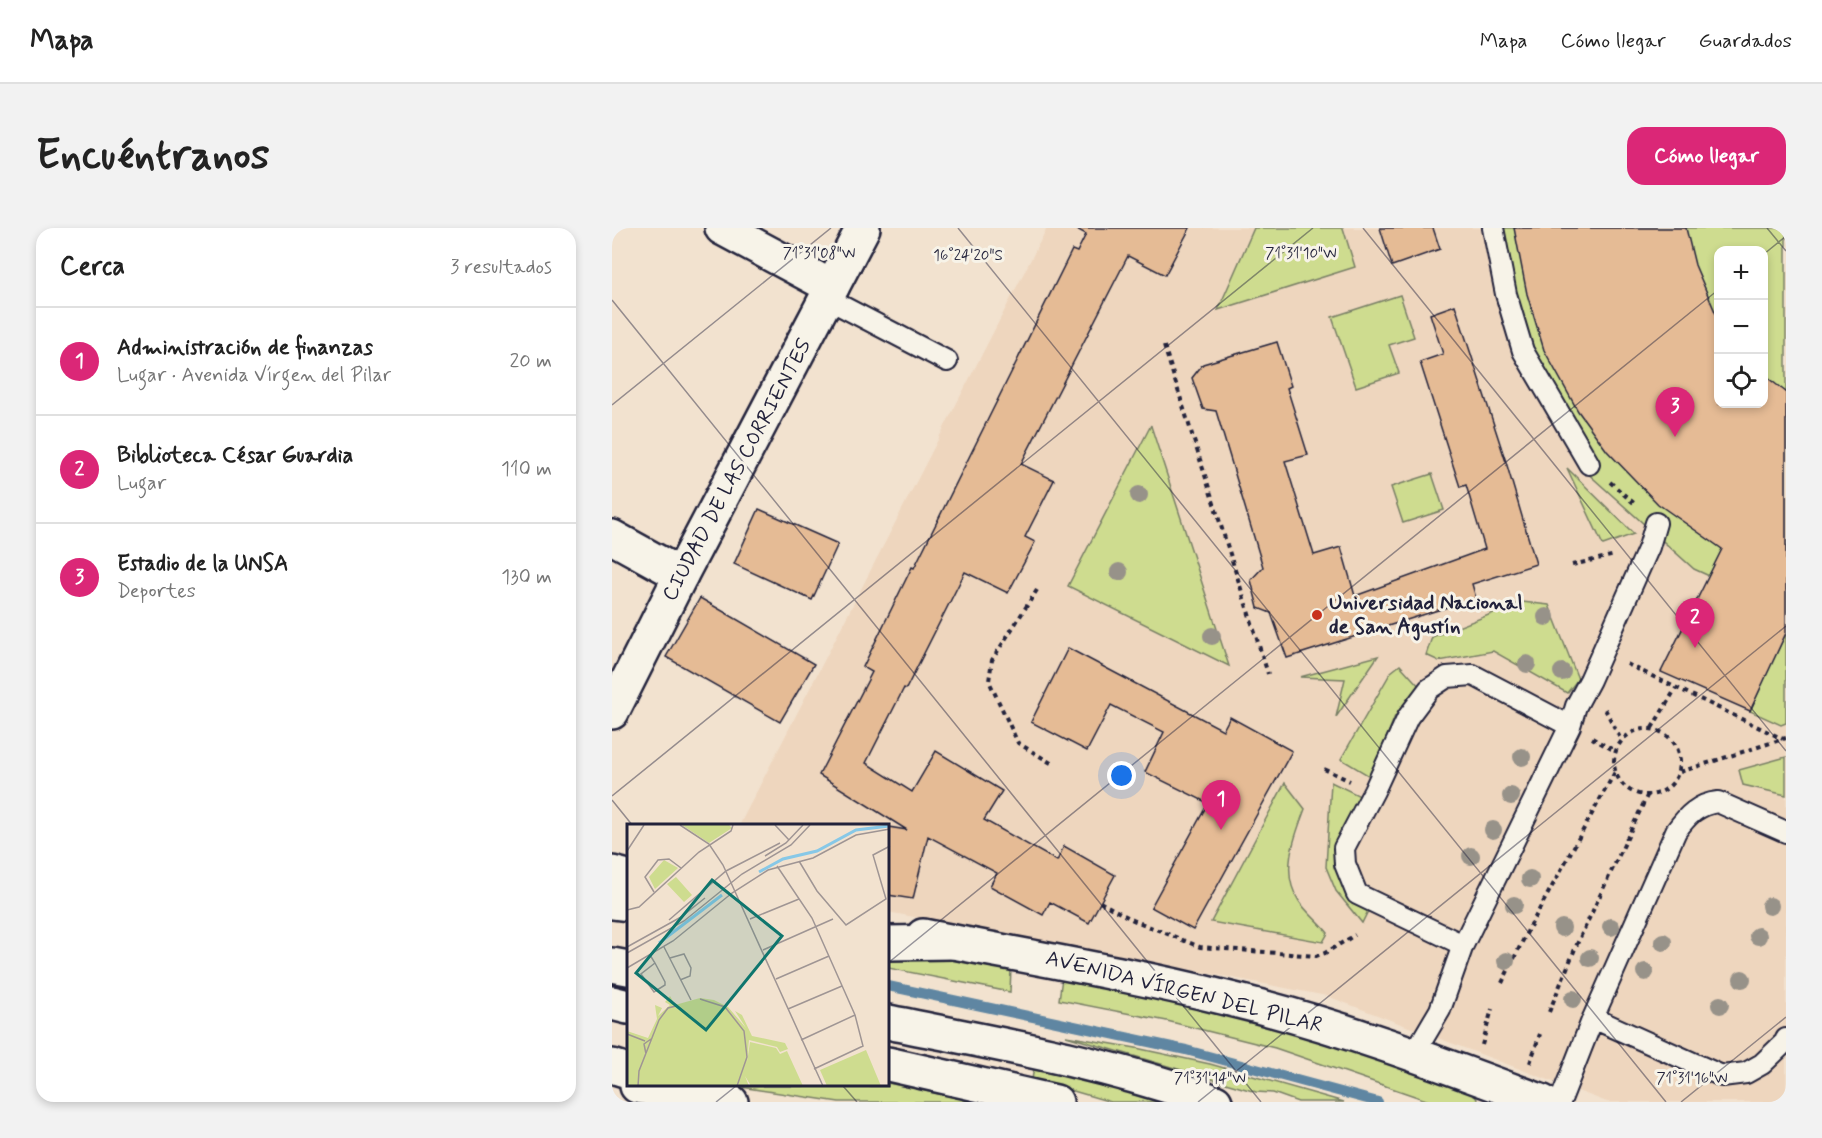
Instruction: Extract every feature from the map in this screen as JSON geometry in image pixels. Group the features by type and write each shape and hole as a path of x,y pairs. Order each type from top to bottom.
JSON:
{"main road":[{"path":"722,228 829,293"},
{"name":"CIUDAD DE LAS CORRIENTES","path":"612,712 863,228"},
{"path":"612,537 681,576"},
{"path":"612,873 627,877"},
{"path":"612,902 627,904"},
{"name":"AVENIDA VÍRGEN DEL PILAR","path":"890,929 1032,956 1226,998 1310,1021 1414,1054 1543,1102"},
{"path":"890,943 952,942"},
{"path":"612,965 627,969"},
{"path":"612,1003 627,1006"},
{"path":"890,1022 1092,1064 1215,1102"},
{"path":"890,1064 1056,1102"},
{"path":"612,1066 627,1071"},
{"path":"612,1081 627,1084"},
{"path":"643,1087 725,1101"},
{"path":"676,1087 725,1101"}],"lane":[{"path":"1493,228 1506,294 1523,351 1589,464"},
{"path":"829,293 947,361"},
{"path":"1414,1054 1440,1010 1463,945 1570,726 1576,706 1590,680 1649,547 1656,523"},
{"path":"1463,945 1357,894 1345,864 1344,848 1374,791 1408,717 1429,689 1437,683 1447,677 1473,675 1570,726"},
{"path":"1560,1102 1593,1018 1676,831 1692,813 1708,803 1718,802 1786,832"},
{"path":"1593,1018 1722,1076 1746,1073 1754,1069 1785,1042 1786,1038"}],"path":[{"path":"1164,346 1268,674"},
{"path":"1572,565 1649,547"},
{"path":"1037,590 992,660 989,681 1018,743 1051,763"},
{"path":"1601,651 1785,739"},
{"path":"1652,729 1676,688"},
{"path":"1641,729 1652,729 1672,739 1681,760 1680,772 1668,789 1647,796 1627,789 1615,772 1614,761 1615,751 1621,740 1641,729"},
{"path":"1680,772 1785,739"},
{"path":"1502,983 1528,930 1615,772"},
{"path":"1549,1012 1576,944 1647,796"},
{"path":"1100,902 1133,920 1200,947 1316,956 1355,935"},
{"path":"1481,1047 1492,1009"},
{"path":"1529,1064 1540,1034"}],"shaded area":[{"name":"Universidad Nacional de San Agustín","path":"1047,228 1786,228 1786,1102 1607,1102 1327,996 890,912 890,824 740,824"}],"green space":[{"path":"1254,228 1343,228 1355,267 1218,310"},
{"path":"1486,228 1786,228 1786,611 1694,569 1584,470 1513,350"},
{"path":"1400,295 1414,337 1389,345 1399,373 1356,387 1332,317"},
{"path":"1151,426 1229,666 1068,586"},
{"path":"1567,468 1634,534 1603,545"},
{"path":"1432,474 1444,510 1403,523 1391,487"},
{"path":"1522,602 1549,605 1578,679 1567,693 1493,651 1439,661 1426,655 1432,637"},
{"path":"1786,633 1786,723 1781,725 1750,711 1761,687 1762,643 1778,650"},
{"path":"1378,656 1336,717 1345,679 1300,677"},
{"path":"1400,665 1420,687 1395,716 1371,777 1341,759 1391,672"},
{"path":"1786,757 1786,795 1743,785 1739,770"},
{"path":"1331,782 1360,796 1338,850 1349,895 1368,911 1362,923 1336,891 1326,867"},
{"path":"1285,783 1305,809 1293,843 1290,879 1299,901 1328,933 1323,942 1211,922"},
{"path":"890,957 959,960 1011,968 1010,992 890,968"},
{"path":"1062,978 1240,1014 1470,1089 1477,1099 1476,1102 1432,1102 1275,1048 1167,1021 1059,1000"},
{"path":"1066,1036 1210,1064 1344,1102 1298,1102 1273,1093 1256,1092"},
{"path":"1034,1068 1134,1091 1164,1102 1111,1102 1032,1079"},
{"path":"890,1083 977,1102 839,1102 741,1087 890,1087"}],"building":[{"path":"1075,228 1190,228 1165,275 1128,256 1021,464 1054,480 1025,537 1035,542 1008,593 965,572 866,763 912,792 936,751 1002,791 984,820 1057,861 1064,846 1115,875 1089,923 1050,902 1043,915 990,886 997,873 928,836 913,899 890,895 890,827 907,830 819,775 872,672 863,667 912,567 914,568 1072,250 1077,252 1086,234"},
{"path":"1380,228 1433,228 1440,249 1392,266"},
{"path":"1514,228 1686,228 1695,265 1714,309 1714,408 1768,408 1768,378 1786,392 1786,633 1750,711 1661,672 1722,549 1658,504 1607,451 1578,411 1544,350 1527,294"},
{"path":"1455,305 1506,462 1536,564 1472,584 1476,598 1287,658 1271,613 1258,608 1251,580 1263,567 1216,411 1203,409 1192,378 1203,364 1277,342 1291,386 1287,388 1308,455 1285,461 1314,555 1341,547 1355,596 1485,549 1466,485 1460,487 1420,362 1443,354 1430,314"},
{"path":"759,509 838,544 812,600 734,564"},
{"path":"700,598 814,664 780,722 666,657"},
{"path":"1068,648 1223,730 1230,717 1292,751 1193,930 1151,907 1208,803 1145,772 1164,732 1111,705 1087,751 1031,722"}],"waterway":[{"path":"890,986 1186,1050 1378,1102"}],"place":[{"name":"Estadio de la UNSA","path":"1675,437"},
{"name":"Universidad Nacional de San Agustín","path":"1317,615"},
{"name":"Biblioteca César Guardia","path":"1695,648"},
{"name":"Administración de finanzas","path":"1221,830"}]}
